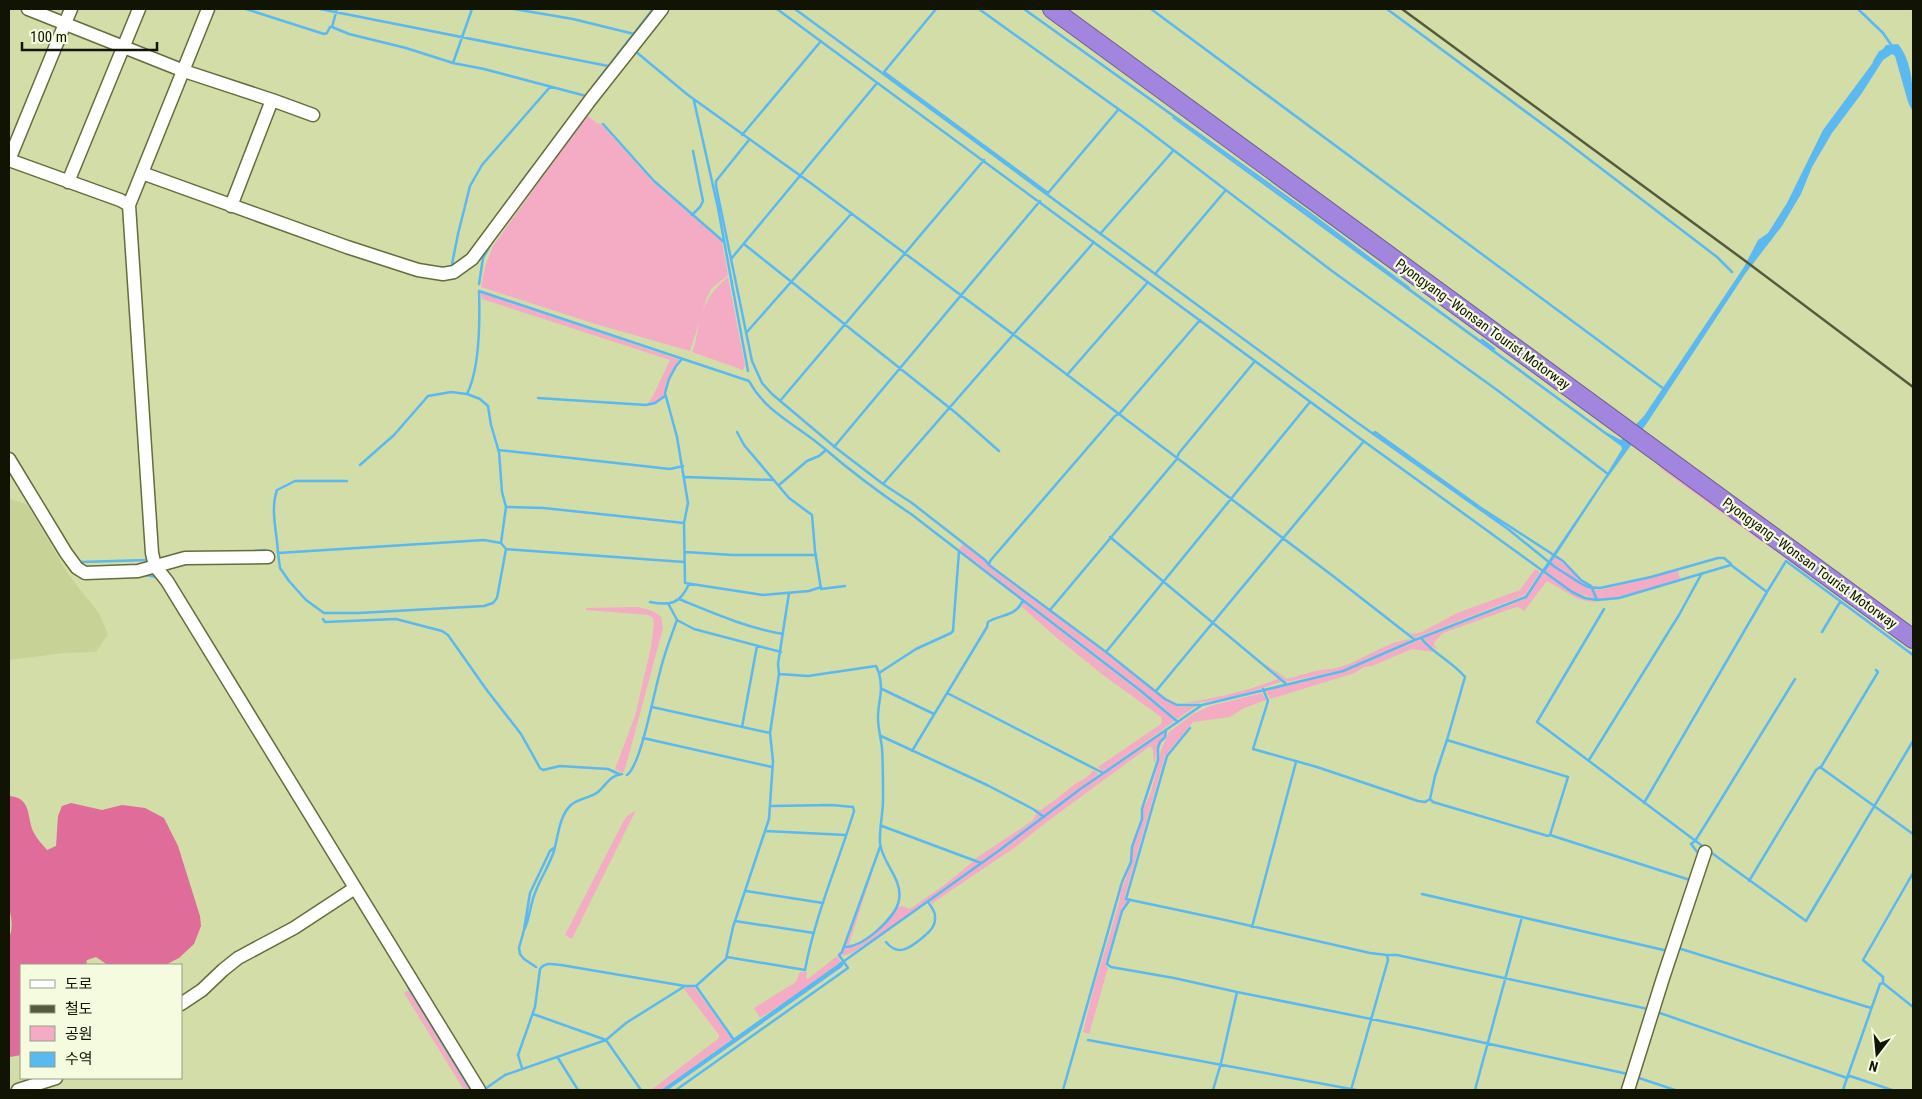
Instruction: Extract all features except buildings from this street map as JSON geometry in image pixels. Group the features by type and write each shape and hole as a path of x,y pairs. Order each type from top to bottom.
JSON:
{"highway":[{"name":"Pyongyang–Wonsan Tourist Motorway","path":"1052,9 1645,438 1913,639"},
{"path":"1071,9 1627,425"},
{"path":"1645,438 1913,630"}],"street":[{"path":"28,9 184,71 313,115"},
{"path":"71,9 9,160 129,205"},
{"path":"68,182 140,9"},
{"path":"208,9 129,205 152,553 155,566 177,598 479,1090"},
{"path":"142,173 347,248 418,270 443,274 454,272 472,260 591,99 662,9"},
{"path":"231,206 272,100"},
{"path":"9,459 66,553 77,568 85,573 138,570 185,558 268,557"},
{"path":"1628,1090 1705,852"},
{"path":"182,1003 202,990 238,958 294,928 355,888"},
{"path":"18,1090 53,1079"}],"shaded area":[{"path":"9,499 27,504 68,574 98,612 108,634 96,652 64,653 9,660"},
{"path":"9,796 17,798 25,805 34,833 47,850 56,846 58,816 62,806 71,803 102,810 122,805 145,808 164,818 178,846 200,916 201,926 194,944 179,958 167,964 106,964 96,957 87,960 86,964 20,964 20,1055 10,1057 9,939 12,924 9,908"}],"green space":[{"path":"587,115 598,124 600,123 653,182 722,242 728,275 712,288 707,297 690,351 592,323 481,287 485,267 493,246"},
{"path":"728,277 745,366 743,370 692,352 705,306 712,293"},
{"path":"480,292 680,360 669,377 665,396 647,405 670,360 482,299"},
{"path":"1659,461 1767,541 1762,542 1660,468"},
{"path":"963,544 984,560 988,566 1165,699 1179,707 1196,706 1177,719 959,549"},
{"path":"1555,557 1581,580 1591,586 1580,583 1551,563"},
{"path":"1550,564 1580,584 1591,588 1596,599 1572,591 1545,572"},
{"path":"1535,569 1540,572 1525,595 1415,638 1408,631 1413,634 1422,632 1457,613 1520,590"},
{"path":"1678,570 1680,579 1618,597 1597,599 1593,589 1600,590"},
{"path":"1543,573 1571,592 1597,603 1578,599 1547,581 1524,611 1518,607 1513,608 1443,633 1435,641 1434,645 1438,649 1430,646 1423,638 1525,599"},
{"path":"1023,602 1176,720 1103,772 1098,767 1161,724 1161,717 1103,675 1056,637 1022,607"},
{"path":"637,607 650,610 661,617 663,628 624,772 620,772 615,769 635,716 651,647 653,618 648,615 586,610 586,608"},
{"path":"1411,639 1342,670 1286,682 1264,663 1287,679 1340,667 1393,643"},
{"path":"1420,640 1434,652 1412,649 1372,666 1364,667 1355,673 1270,699 1266,691 1343,672"},
{"path":"1278,679 1281,682 1257,690 1209,701 1185,703 1232,694"},
{"path":"1262,693 1266,700 1244,708 1230,717 1193,722 1165,756 1125,896 1127,902 1122,908 1107,960 1106,965 1108,968 1089,1034 1083,1032 1121,891 1132,862 1133,848 1142,822 1143,810 1151,792 1161,750 1169,732 1193,714 1210,706"},
{"path":"1165,731 1164,736 1159,741 1154,764 1153,750 1150,746 1014,848 934,902 933,905 930,901 1080,791"},
{"path":"1093,770 1099,774 1044,816 1036,809 1041,810 1076,783 1087,777"},
{"path":"636,810 572,939 565,935 623,822 627,816"},
{"path":"1037,813 1043,817 981,862 975,859 1032,821"},
{"path":"880,848 849,944 854,945 845,945"},
{"path":"974,861 980,863 871,941 852,953 842,956 844,949 860,944 875,934 898,907 902,906 910,909"},
{"path":"837,956 841,962 760,1018 754,1008 796,982 800,972 807,972 806,979 809,978"},
{"path":"687,987 695,988 732,1039 661,1090 651,1090 719,1038 719,1035 684,989"},
{"path":"409,990 470,1090 464,1090 404,993"}],"water":[{"path":"1898,44 1907,59 1909,68 1913,112 1908,102 1895,56 1892,54 1883,60 1862,93 1832,133 1812,167 1801,194 1782,226 1745,274 1647,423 1603,484 1545,572 1543,569 1605,477 1622,449 1621,446 1172,118 1314,218 1606,432 1621,440 1644,416 1744,267 1758,240 1768,233 1787,203 1823,130 1886,45"},
{"path":"841,962 844,964 842,967 668,1090 661,1090"}],"waterway":[{"path":"246,9 324,34 332,27 349,34 406,48 453,63 484,69 586,96"},
{"path":"320,9 608,66"},
{"path":"332,27 337,9"},
{"path":"453,63 472,9"},
{"path":"514,9 573,19 634,34"},
{"path":"594,85 653,9"},
{"path":"777,9 1358,437 1572,592 1585,598 1597,600 1619,598 1731,565 1767,592 1786,561 1913,655"},
{"path":"795,9 1355,421 1508,529 1555,567 1580,583 1588,587 1600,588 1651,577 1718,558 1724,558 1731,564"},
{"path":"936,9 884,72 1048,193 1118,110"},
{"path":"979,9 1142,126 1332,271 1497,390 1608,474"},
{"path":"1024,9 1312,215 1409,288"},
{"path":"1151,9 1664,389"},
{"path":"1387,9 1560,137 1717,257 1732,272"},
{"path":"1858,9 1883,33 1892,46"},
{"path":"742,135 821,41"},
{"path":"1874,62 1880,52 1884,50"},
{"path":"635,51 688,95 812,184 1041,355 1415,640"},
{"path":"731,259 877,83"},
{"path":"455,264 452,264 470,186 482,165 550,87"},
{"path":"694,101 718,208 748,371"},
{"path":"603,124 654,181 724,242"},
{"path":"749,140 716,181 716,186 752,361 762,383 772,394 836,448 883,484 912,503 989,565 1106,652 1165,699 1177,705 1200,705"},
{"path":"692,215 703,201 693,151"},
{"path":"1100,234 1173,151"},
{"path":"780,401 984,160"},
{"path":"519,185 531,169"},
{"path":"1155,274 1225,191"},
{"path":"834,447 1040,201"},
{"path":"746,333 851,214"},
{"path":"479,284 483,258 492,242"},
{"path":"883,484 1094,242"},
{"path":"744,244 956,413 999,451"},
{"path":"1067,375 1148,282"},
{"path":"467,394 477,358 479,291 749,381 764,402 774,411 1141,691 1178,722"},
{"path":"989,565 990,561 1200,320"},
{"path":"1482,340 1494,349"},
{"path":"682,359 669,379 665,393 677,437 688,503 684,523 685,583 763,595 809,591 821,587"},
{"path":"1050,610 1176,460 1179,453 1255,361"},
{"path":"360,465 394,435 428,396 451,392 467,394 480,399 488,406 491,425 499,452 502,492 506,507 501,543 506,549 497,598 493,603 484,606 359,613 324,613 306,600 289,581 280,568 278,553 484,540 501,543"},
{"path":"538,398 646,405 655,403 665,396"},
{"path":"1106,652 1310,402"},
{"path":"737,432 744,445 789,498 812,515 821,589 845,586"},
{"path":"1373,434 1375,432 1481,508 1563,561 1581,580 1591,586 1597,600"},
{"path":"1156,691 1364,441"},
{"path":"498,450 670,469 683,466"},
{"path":"779,485 807,461 819,456 826,450"},
{"path":"685,477 774,480"},
{"path":"278,553 274,513 277,490 295,481 347,481"},
{"path":"507,507 544,508 684,523"},
{"path":"1110,537 1285,683"},
{"path":"506,549 684,562"},
{"path":"254,551 265,550"},
{"path":"844,947 860,943 877,931 892,915 899,900 898,885 884,857 880,843 883,765 878,726 881,691 879,673 916,649 953,631 959,551"},
{"path":"685,552 733,555 816,555"},
{"path":"81,562 148,560"},
{"path":"840,964 997,852 1079,790 1202,705 1343,671 1415,640 1526,597 1545,568"},
{"path":"1589,760 1679,615 1702,573"},
{"path":"145,575 157,577"},
{"path":"650,602 663,604 674,602 682,596 689,584"},
{"path":"1644,803 1767,592"},
{"path":"789,593 778,664 779,674 808,676 876,666 879,673"},
{"path":"679,599 743,624 783,634"},
{"path":"912,751 987,627 988,622 1012,612 1023,600"},
{"path":"1822,632 1840,602"},
{"path":"669,605 677,620 694,629 781,652"},
{"path":"1604,609 1537,722 1705,848"},
{"path":"323,619 325,622 396,619 442,631 448,635 521,734 540,768 543,770 560,766 608,769 619,774"},
{"path":"627,775 632,769 642,743 664,659 677,620"},
{"path":"1421,638 1465,677 1435,776 1430,799 1433,802 1548,836 1550,835"},
{"path":"742,727 757,646"},
{"path":"1821,767 1878,672 1876,670"},
{"path":"734,1040 696,986 726,959 733,927 769,819 773,761 770,733 779,674"},
{"path":"1698,855 1691,844 1695,841 1795,679"},
{"path":"882,689 934,714"},
{"path":"1263,689 1268,701 1253,749 1317,767 1418,801 1425,802 1430,799"},
{"path":"947,693 1103,773"},
{"path":"652,707 770,733"},
{"path":"1190,728 1167,756 1126,899 1370,953 1387,955 1388,960 1351,1090"},
{"path":"1063,1090 1122,882 1131,862 1132,847 1142,819 1142,809 1158,760 1158,748 1160,742 1165,737 1166,730"},
{"path":"881,736 987,785 1033,809 1044,817"},
{"path":"643,738 772,767"},
{"path":"1447,740 1568,777 1550,835 1690,880"},
{"path":"1709,851 1806,921 1913,741"},
{"path":"1252,927 1296,762"},
{"path":"1749,881 1816,770 1820,767 1913,834"},
{"path":"524,930 533,898 552,857 561,821 567,810 574,803 598,792 614,776 622,774"},
{"path":"727,957 805,970 821,909 854,811 853,807 832,805 771,806"},
{"path":"882,826 981,863"},
{"path":"765,831 846,835"},
{"path":"536,967 524,959 520,954 519,948 530,893 550,851 555,847"},
{"path":"676,1090 848,968 839,955 842,952 880,847"},
{"path":"1883,983 1883,977 1863,960 1913,873"},
{"path":"746,891 823,903"},
{"path":"1422,894 1668,951"},
{"path":"1129,901 1122,911 1108,960 1107,964 1111,967 1174,978 1416,1028 1628,1074"},
{"path":"886,942 890,947 900,950 908,948 927,934 932,929 935,920 933,909 928,902"},
{"path":"1475,1090 1522,917"},
{"path":"735,921 814,933"},
{"path":"1678,948 1871,1008"},
{"path":"1387,955 1397,955 1648,1009"},
{"path":"486,1090 505,1075 606,1040 626,1023 685,986 561,965 544,965 540,969 535,1007 518,1055 522,1068"},
{"path":"1657,1012 1847,1078 1880,984 1883,983 1913,1007"},
{"path":"407,985 471,1090"},
{"path":"685,986 696,986"},
{"path":"1213,1090 1237,992"},
{"path":"533,1014 606,1040 641,1090"},
{"path":"1088,1040 1356,1090"},
{"path":"558,1058 578,1090"},
{"path":"1843,1090 1847,1078 1850,1076 1892,1090"},
{"path":"1636,1077 1675,1090"}],"railway":[{"path":"1402,9 1744,260 1913,387"}]}
